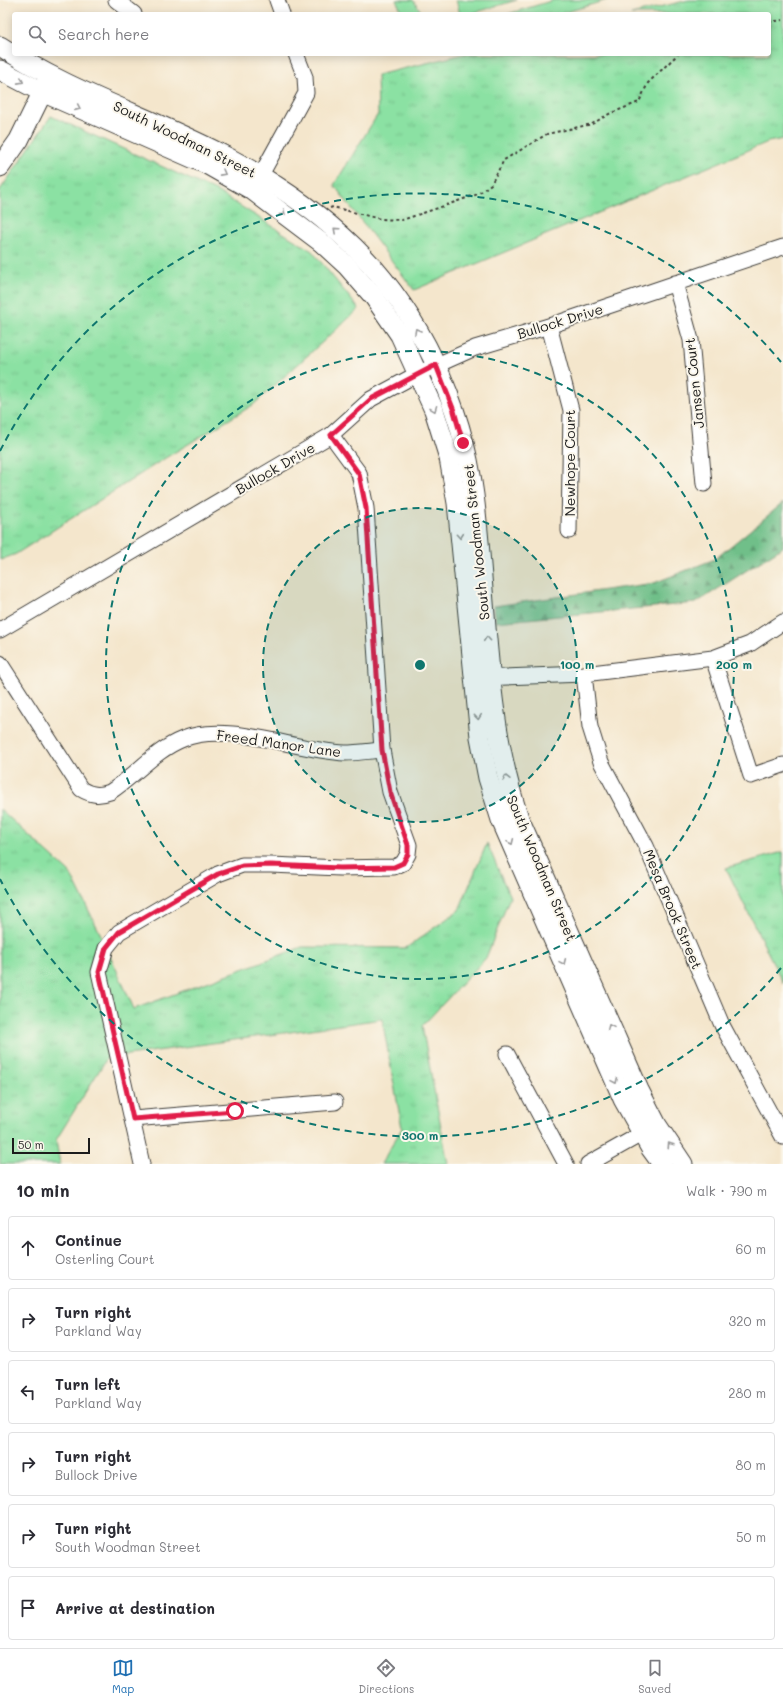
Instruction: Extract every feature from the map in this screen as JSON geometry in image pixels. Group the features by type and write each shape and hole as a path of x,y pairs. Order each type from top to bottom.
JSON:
{"main road":[{"name":"South Woodman Street","path":"0,46 12,53"},
{"name":"South Woodman Street","path":"18,56 51,75 227,157 347,266 374,297 400,335 434,410 449,458 457,503 482,678 508,785 519,818 619,1046 662,1164"},
{"name":"South Woodman Street","path":"0,70 42,92 208,165 257,183 319,216 354,247 386,283 412,322 436,365 454,411 467,457 474,495 482,678"},
{"path":"0,167 19,140 51,75"},
{"name":"South Woodman Street","path":"650,1130 683,1164"}],"street":[{"path":"116,0 131,12"},
{"path":"277,0 281,12"},
{"path":"257,183 306,93 305,77 297,56"},
{"name":"Bullock Drive","path":"0,630 331,435 371,399 418,373 488,343 549,326 783,247"},
{"name":"Jansen Court","path":"675,283 691,340 704,484"},
{"name":"Newhope Court","path":"549,326 571,410 569,531"},
{"path":"142,1164 99,972 106,948 119,932 218,874 242,866 271,865 340,868 394,867 403,863 408,854 408,845 390,792 382,750 366,508 359,474 331,435"},
{"path":"482,678 584,674 713,658 750,644 783,622"},
{"path":"713,658 752,776 783,765"},
{"name":"Freed Manor Lane","path":"0,663 82,789 92,794 104,794 110,792 166,747 183,739 200,734 230,733 346,753 382,750"},
{"name":"Mesa Brook Street","path":"584,674 590,727 601,762 646,846 722,1025 783,1136"},
{"path":"507,1054 566,1164"},
{"path":"133,1119 335,1102"},
{"path":"588,1164 650,1130"}],"path":[{"path":"771,22 783,20"},
{"path":"319,216 333,207 380,219 402,220 478,194 491,184 504,160 547,134 592,124 609,114 639,102 648,83 676,56"}],"green space":[{"path":"396,0 413,0 422,12 402,12"},
{"path":"456,0 517,0 477,12 459,12"},
{"path":"554,0 607,0 567,12 515,12"},
{"path":"689,0 783,0 783,139 768,142 414,290 334,185 378,114 377,75 456,56 771,56 771,12 639,12"},
{"path":"51,116 218,192 312,251 359,309 253,405 167,457 16,554 0,560 0,190"},
{"path":"783,503 783,547 696,603 496,622 494,606 654,583 715,559"},
{"path":"0,809 70,873 100,933 134,1009 302,947 406,948 459,910 487,843 510,897 486,958 422,1026 448,1164 381,1164 402,1128 382,1019 107,1058 56,1140 60,1164 0,1164"},
{"path":"783,852 783,983 726,868"}],"route":[{"path":"235,1111 133,1119 99,972 106,948 119,932 218,874 242,866 271,865 340,868 394,867 403,863 408,854 408,845 390,792 382,750 366,508 359,474 331,435 371,399 418,373 436,365 454,411 463,443"}]}
